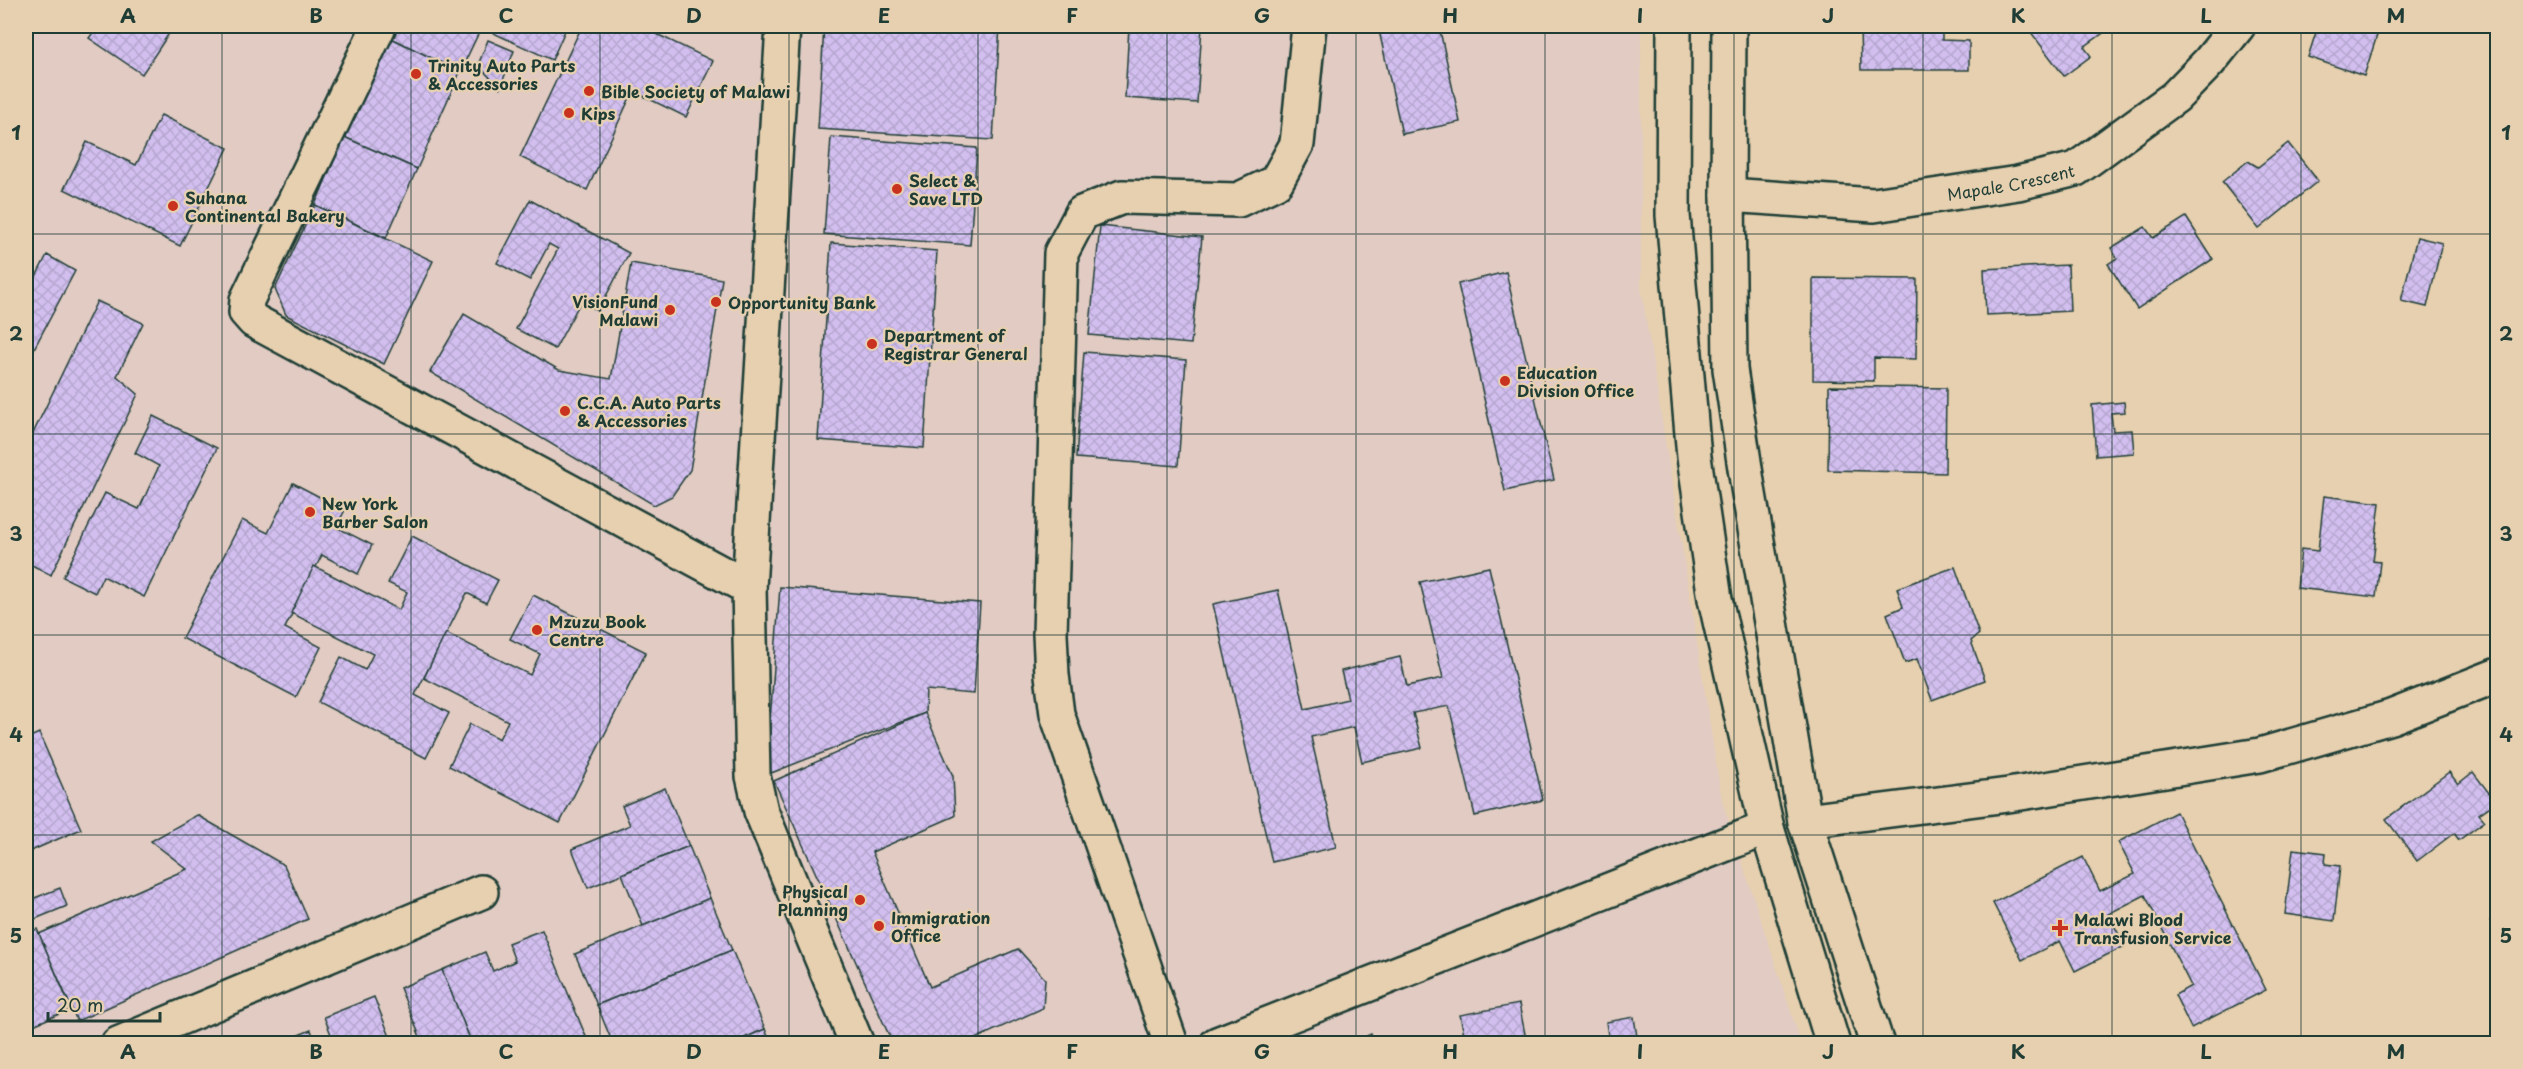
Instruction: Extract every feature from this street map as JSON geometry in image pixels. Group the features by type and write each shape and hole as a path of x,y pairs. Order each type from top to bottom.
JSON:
{"main road":[{"path":"379,26 247,300 246,312 254,321 749,588"},
{"path":"783,26 749,588 753,776 761,811 857,1044"},
{"path":"1171,1044 1057,714 1050,633 1061,253 1082,213 1122,197 1238,200 1276,182 1297,144 1309,26"},
{"path":"1674,26 1674,214 1694,457 1715,599 1767,828 1833,1044"},
{"path":"1729,26 1730,369 1805,821 1877,1044"},
{"name":"Mapale Crescent","path":"1728,195 1874,205 2019,183 2076,169 2175,97 2209,62 2238,26"},
{"path":"1805,821 2008,795 2260,755 2391,717 2498,675"},
{"path":"1221,1043 1767,828"},
{"path":"118,1044 481,892"}],"shaded area":[{"path":"26,26 1641,26 1641,288 1722,801 1801,1043 26,1043"}],"building":[{"path":"98,26 174,26 142,74 89,38"},
{"path":"397,26 482,26 460,72 391,38"},
{"path":"489,26 567,26 552,60 487,30"},
{"path":"582,26 640,26 713,61 686,117 633,91 587,190 520,157"},
{"path":"824,26 1000,26 993,140 818,129"},
{"path":"1129,26 1202,26 1197,103 1125,98"},
{"path":"1378,26 1439,26 1460,122 1402,134"},
{"path":"1860,26 1942,26 1942,40 1969,41 1969,70 1861,70"},
{"path":"2113,26 2084,47 2091,56 2064,76 2027,27"},
{"path":"2318,26 2380,26 2364,76 2308,57"},
{"path":"391,38 460,72 417,169 344,137"},
{"path":"488,40 514,51 500,88 478,65"},
{"path":"161,115 228,148 180,246 64,189 87,142 136,165"},
{"path":"344,137 417,169 386,238 315,205"},
{"path":"831,137 977,148 970,245 824,234"},
{"path":"2288,143 2318,181 2259,229 2222,182 2248,161 2258,167"},
{"path":"530,200 629,253 598,311 581,301 555,349 516,329 558,249 549,244 530,280 497,263"},
{"path":"315,205 433,261 384,364 286,315 275,289"},
{"path":"2186,217 2213,259 2137,309 2108,264 2117,258 2111,248 2145,227 2153,238"},
{"path":"1100,226 1202,237 1191,344 1089,335"},
{"path":"2417,237 2442,243 2427,307 2401,301"},
{"path":"831,243 937,251 924,448 818,440"},
{"path":"47,255 75,271 28,360 26,359 26,296"},
{"path":"631,263 722,279 690,470 672,496 654,505 430,372 464,314 559,370 611,379"},
{"path":"2068,265 2070,311 1986,315 1984,269"},
{"path":"1506,272 1554,480 1505,491 1458,284"},
{"path":"1813,278 1917,279 1916,359 1874,358 1874,381 1813,380"},
{"path":"97,301 143,323 117,376 138,394 51,575 26,562 26,448"},
{"path":"1084,352 1186,360 1178,466 1076,458"},
{"path":"1829,386 1946,388 1945,473 1828,470"},
{"path":"2124,402 2125,412 2111,413 2113,431 2132,430 2134,453 2096,456 2092,405"},
{"path":"153,416 217,448 144,597 103,576 95,593 63,577 105,493 139,509 159,466 135,453"},
{"path":"293,483 345,510 336,527 372,545 358,574 322,555 285,628 321,647 296,697 182,638 242,520 268,533"},
{"path":"2324,496 2380,503 2373,561 2380,562 2376,597 2297,588 2301,549 2318,551"},
{"path":"412,536 498,580 486,603 467,593 415,695 449,713 426,758 318,702 341,657 365,670 373,654 291,613 314,566 399,610 407,592 388,583"},
{"path":"1489,567 1543,800 1475,816 1449,706 1413,713 1422,748 1362,762 1354,727 1311,737 1336,847 1272,862 1213,604 1278,590 1305,709 1348,699 1341,671 1400,657 1407,686 1443,678 1420,582"},
{"path":"1955,567 1979,634 1971,641 1985,680 1932,700 1917,659 1905,663 1887,614 1903,607 1897,588"},
{"path":"780,587 980,603 974,694 926,690 925,713 766,775"},
{"path":"533,595 646,652 560,823 449,766 470,724 499,739 508,721 424,678 446,633 530,675 540,654 510,639"},
{"name":"Physical Planning","path":"925,713 953,776 955,816 872,852 930,987 1018,949 1045,979 1043,1008 964,1044 893,1044 774,781"},
{"path":"39,733 81,829 26,853 26,739"},
{"path":"2449,772 2458,784 2473,772 2496,802 2479,814 2485,821 2459,840 2454,833 2417,861 2386,819"},
{"path":"665,788 689,846 588,888 572,849 630,825 622,806"},
{"name":"Malawi Blood Transfusion Service","path":"2176,812 2266,990 2191,1028 2175,995 2191,986 2145,895 2108,914 2125,946 2075,971 2060,941 2022,960 1993,903 2083,857 2100,891 2135,874 2118,842"},
{"path":"197,815 284,865 308,919 77,1021 39,934 187,869 151,841"},
{"path":"689,846 710,898 643,926 622,874"},
{"path":"2293,849 2326,853 2325,864 2340,866 2334,921 2285,914"},
{"path":"60,888 67,906 35,919 27,901"},
{"path":"710,898 732,950 597,1005 575,954"},
{"path":"2498,916 2498,933 2490,921"},
{"path":"37,929 71,1009 26,1028 26,934"},
{"path":"542,930 589,1044 472,1044 442,970 485,952 493,971 515,961 508,943"},
{"path":"732,950 765,1029 731,1044 613,1044 597,1005"},
{"path":"442,970 472,1044 423,1044 400,988"},
{"path":"374,997 393,1044 335,1044 324,1017"},
{"path":"1519,1004 1527,1044 1466,1044 1460,1015"},
{"path":"1634,1017 1637,1037 1609,1042 1606,1022"},
{"path":"765,1029 771,1044 731,1044"},
{"path":"311,1030 316,1044 276,1044"},
{"path":"1371,1034 1375,1044 1349,1044"}],"place":[{"name":"Trinity Auto Parts & Accessories","path":"416,74"},
{"name":"Bible Society of Malawi","path":"589,91"},
{"name":"Kips","path":"569,113"},
{"name":"Select & Save LTD","path":"897,189"},
{"name":"Suhana Continental Bakery","path":"173,206"},
{"name":"Opportunity Bank","path":"716,302"},
{"name":"VisionFund Malawi","path":"670,310"},
{"name":"Department of Registrar General","path":"872,344"},
{"name":"Education Division Office","path":"1505,381"},
{"name":"C.C.A. Auto Parts & Accessories","path":"565,411"},
{"name":"New York Barber Salon","path":"310,512"},
{"name":"Mzuzu Book Centre","path":"537,630"},
{"name":"Physical Planning","path":"860,900"},
{"name":"Immigration Office","path":"879,926"},
{"name":"Malawi Blood Transfusion Service","path":"2060,928"}]}
